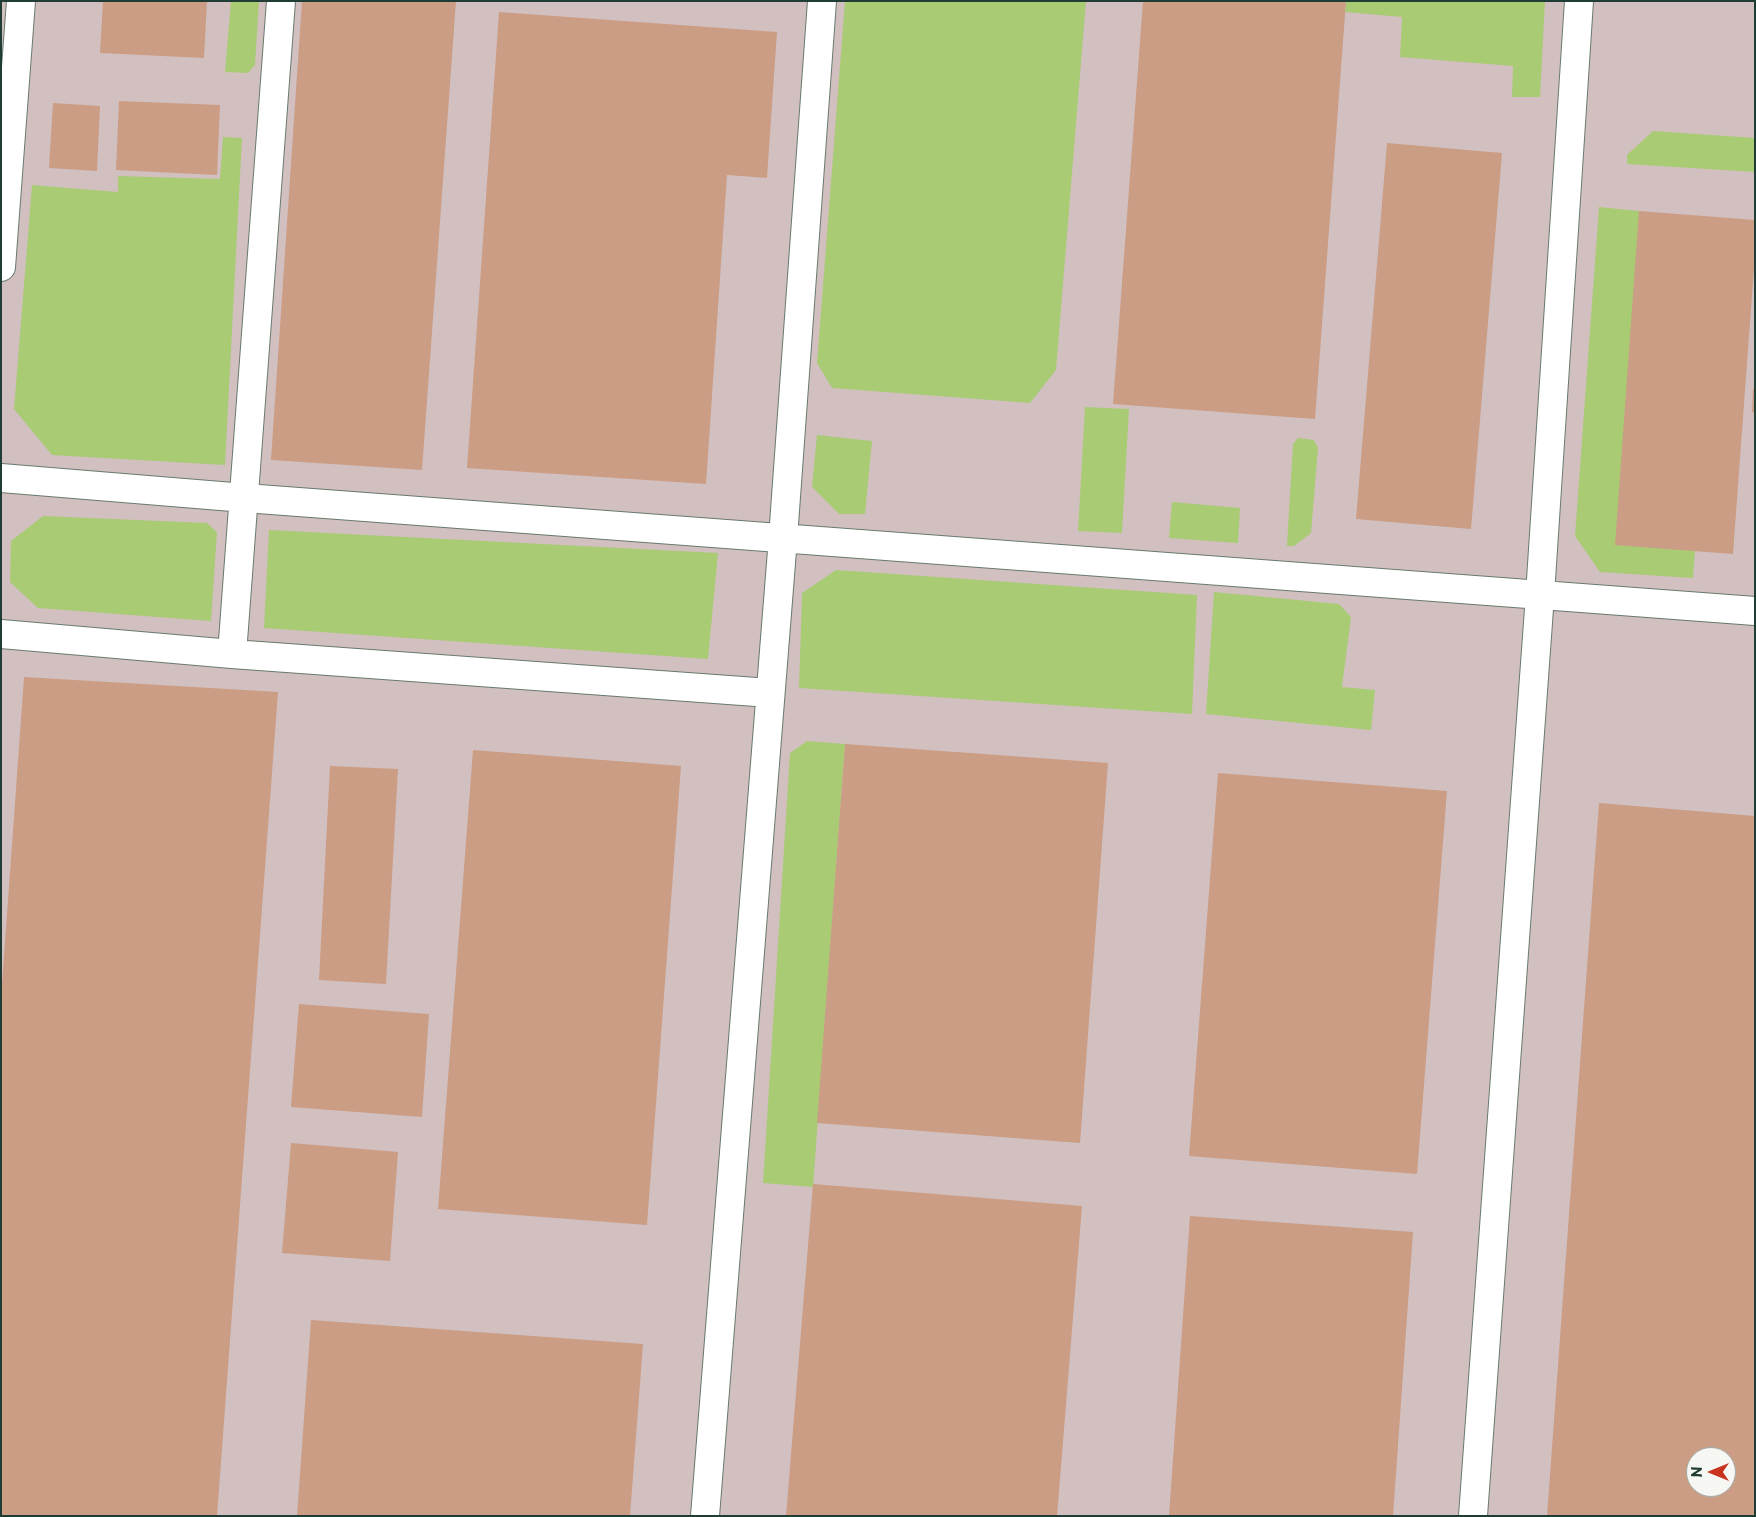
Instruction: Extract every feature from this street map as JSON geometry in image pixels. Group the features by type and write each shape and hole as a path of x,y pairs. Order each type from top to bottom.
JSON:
{"lane":[{"path":"1,267 22,1"},
{"path":"232,654 281,1"},
{"path":"705,1516 783,538 822,1"},
{"path":"1473,1516 1540,595 1578,1"},
{"path":"1,478 1755,612"},
{"path":"1,634 232,654 770,693"}],"shaded area":[{"path":"1,1 1755,1 1755,1516 1,1516"}],"green space":[{"path":"231,1 259,1 255,65 248,73 225,72"},
{"path":"845,1 1086,1 1056,370 1030,403 832,388 817,363"},
{"path":"1346,1 1545,1 1540,97 1512,97 1513,66 1400,57 1402,17 1345,12"},
{"path":"1653,131 1755,138 1755,172 1627,164 1627,155"},
{"path":"223,137 242,138 225,465 52,455 14,409 32,185 118,192 118,176 220,179"},
{"path":"1599,207 1639,211 1695,551 1693,578 1600,572 1575,536"},
{"path":"1085,407 1129,409 1122,533 1078,531"},
{"path":"817,435 872,441 865,514 839,514 812,487"},
{"path":"1298,438 1314,440 1318,448 1311,533 1294,546 1287,546 1293,444"},
{"path":"1172,502 1240,508 1238,543 1169,538"},
{"path":"43,516 207,523 217,532 211,621 38,608 10,582 11,541"},
{"path":"269,530 718,553 708,659 264,628"},
{"path":"836,570 1197,595 1192,714 799,688 802,593"},
{"path":"1214,592 1339,604 1351,617 1342,687 1375,690 1371,730 1206,714"},
{"path":"807,741 845,744 813,1187 763,1183 790,753"}],"building":[{"path":"103,1 207,1 204,58 100,53"},
{"path":"302,1 456,1 422,470 271,460"},
{"path":"1143,1 1346,1 1315,419 1113,404"},
{"path":"499,12 777,32 767,178 727,175 706,484 467,468"},
{"path":"119,101 220,105 217,175 116,170"},
{"path":"53,103 100,106 97,171 49,168"},
{"path":"1387,143 1502,153 1471,529 1356,519"},
{"path":"1639,211 1755,220 1755,254 1733,554 1615,545"},
{"path":"1753,389 1755,390 1755,413 1752,412"},
{"path":"24,677 278,692 217,1516 1,1516 1,998"},
{"path":"845,744 1108,763 1080,1143 817,1123"},
{"path":"473,750 681,766 647,1225 438,1209"},
{"path":"330,766 398,769 386,984 319,980"},
{"path":"1218,773 1447,791 1417,1174 1189,1156"},
{"path":"1599,803 1755,816 1755,1516 1547,1516"},
{"path":"299,1004 429,1014 422,1117 291,1107"},
{"path":"291,1143 398,1152 390,1261 282,1253"},
{"path":"813,1184 1082,1206 1057,1516 786,1516"},
{"path":"1190,1216 1413,1232 1393,1516 1169,1516"},
{"path":"311,1320 643,1344 630,1516 297,1516"}]}
